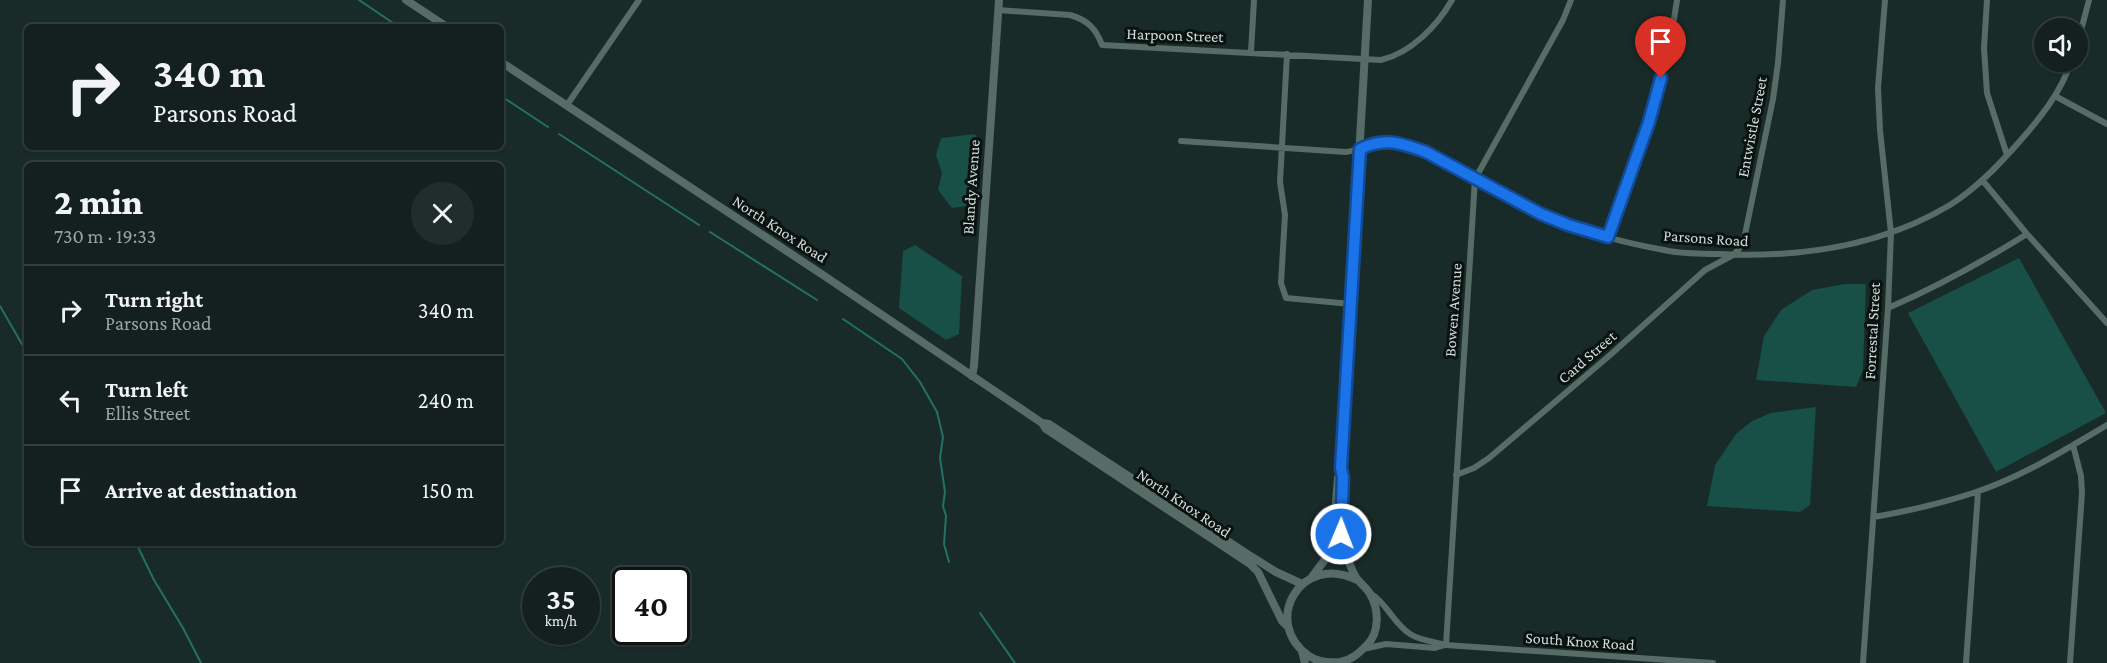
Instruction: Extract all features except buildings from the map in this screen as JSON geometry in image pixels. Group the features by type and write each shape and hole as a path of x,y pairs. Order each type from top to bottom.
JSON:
{"street":[{"path":"406,0 442,24"},
{"path":"567,105 639,0"},
{"name":"Blandy Avenue","path":"972,376 999,0"},
{"path":"1251,52 1254,0"},
{"path":"1312,577 1332,550 1338,478 1341,468 1368,0"},
{"name":"Harpoon Street","path":"998,10 1070,15 1080,18 1093,28 1102,45 1381,60 1403,52 1429,31 1452,0"},
{"name":"Bowen Avenue","path":"1446,645 1475,179 1563,20 1571,0"},
{"path":"1608,237 1649,122 1672,34 1677,0"},
{"name":"Entwistle Street","path":"1733,255 1744,238 1773,99 1783,0"},
{"name":"Forrestal Street","path":"1863,663 1888,308 1891,233 1878,88 1885,0"},
{"path":"1987,0 1984,48 1987,93 2007,155"},
{"path":"2084,18 2089,0"},
{"path":"1287,54 1280,182 1285,215 1281,283 1286,298 1351,304"},
{"name":"North Knox Road","path":"504,64 843,288 1042,423 1046,429 1250,564 1258,572 1282,621 1288,627"},
{"name":"Parsons Road","path":"1181,141 1346,152 1385,141 1426,152 1541,214 1608,237 1677,252 1733,255 1813,251 1891,233 1937,212 1983,180 2030,130 2055,96 2066,72"},
{"path":"2055,96 2107,124"},
{"path":"1983,180 2027,234 2107,323"},
{"path":"1888,308 1926,292 1979,264 2027,234"},
{"name":"Card Street","path":"1456,475 1474,468 1489,458 1609,356 1705,270 1733,255"},
{"name":"North Knox Road","path":"1042,423 1050,424 1258,561 1302,584"},
{"path":"1874,517 1977,492 2036,466 2107,425"},
{"path":"2070,663 2082,492 2073,445"},
{"path":"1341,468 1343,477 1341,534 1357,580 1370,593 1375,604 1376,629 1371,641 1361,651 1352,658 1339,662 1326,662 1302,651 1293,640 1288,627 1288,612 1292,597 1302,584 1323,573 1335,573 1357,580"},
{"path":"1966,663 1977,492"},
{"name":"South Knox Road","path":"1370,593 1380,599 1407,633 1425,641 1446,645 1713,663"},
{"name":"South Knox Road","path":"1361,651 1386,644 1435,648 1446,645"},
{"path":"1302,651 1305,663"},
{"path":"1352,663 1361,651"}],"green space":[{"path":"975,134 980,142 976,205 952,208 938,190 942,173 936,155 941,138"},
{"path":"915,245 962,276 959,334 946,340 899,308 903,251"},
{"path":"2019,258 2106,413 1996,472 1908,313"},
{"path":"1845,284 1866,284 1863,370 1856,387 1756,380 1764,336 1781,310 1812,290"},
{"path":"1816,407 1810,505 1800,512 1707,506 1715,465 1736,434 1752,421 1771,413"}],"waterway":[{"path":"359,0 395,24"},
{"path":"504,98 548,127"},
{"path":"559,134 699,225"},
{"path":"710,232 817,300"},
{"path":"0,306 24,348"},
{"path":"843,319 902,359 920,382 937,412 943,437 940,458 945,492 944,544 949,562"},
{"path":"137,546 201,663"},
{"path":"980,613 1015,663"}],"route":[{"path":"1341,534 1343,477 1341,468 1360,149 1385,141 1426,152 1541,214 1608,237 1649,122 1661,78"}]}
